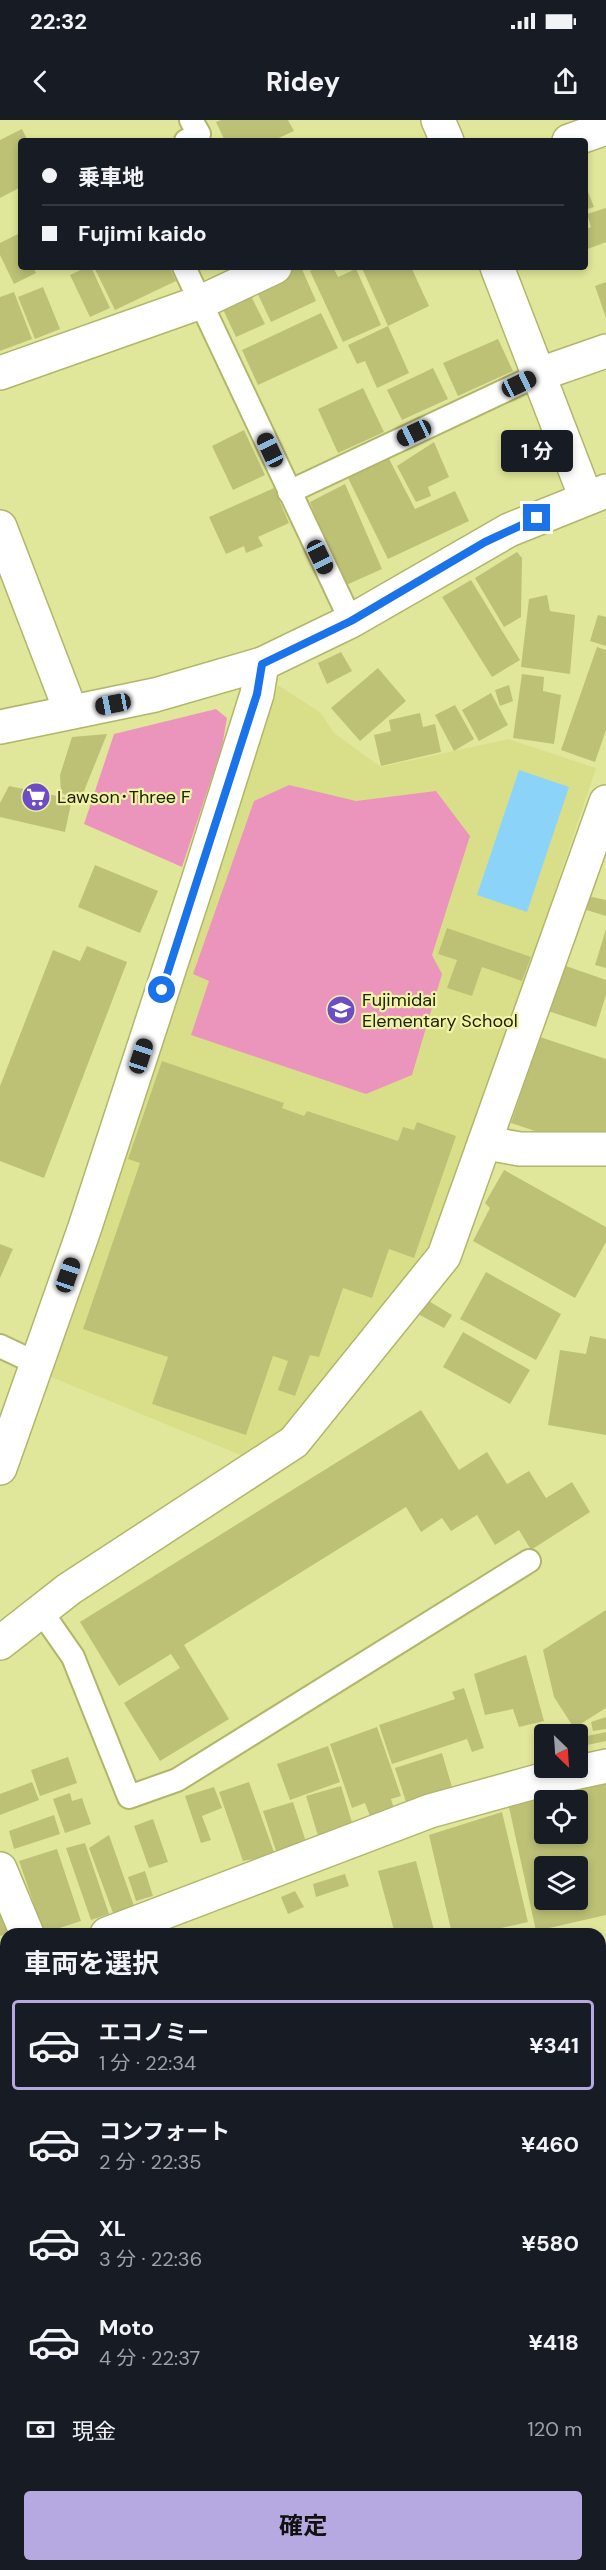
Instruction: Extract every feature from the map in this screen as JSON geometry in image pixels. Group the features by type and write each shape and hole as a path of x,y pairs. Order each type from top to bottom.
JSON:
{"street":[{"path":"438,120 446,138"},
{"path":"578,138 606,128"},
{"path":"0,373 201,302 269,270"},
{"path":"0,727 155,695 262,664 351,621 485,542 537,518 596,495 540,375 498,270"},
{"path":"540,375 606,351"},
{"path":"0,526 71,712"},
{"path":"0,1468 84,1230 198,881 257,694 262,664"},
{"path":"0,1643 69,1589 294,1443 444,1257 606,802"},
{"path":"486,1143 520,1149 606,1149"},
{"path":"123,1928 430,1811 542,1780 606,1766"},
{"path":"0,1869 25,1928"}],"lane":[{"path":"191,120 199,134 192,138"},
{"path":"185,270 351,621"},
{"path":"289,492 540,375"},
{"path":"0,1346 36,1363"},
{"path":"41,1611 73,1657 129,1797 177,1780 529,1561"}],"shaded area":[{"name":"Fujimidai Elementary School","path":"278,685 321,713 334,733 381,767 508,739 596,768 434,1252 284,1432 243,1456 44,1374"},
{"path":"216,709 227,718 222,747 182,867 84,824 114,734"},
{"path":"289,785 356,801 436,791 470,836 432,955 442,974 412,1075 366,1094 191,1035 209,981 193,974 254,801"}],"water":[{"path":"519,770 569,787 527,912 477,895"}],"building":[{"path":"221,120 288,120 294,131 279,138 224,138 216,122"},
{"path":"22,129 26,138 18,138 18,189 0,198 0,140"},
{"path":"588,192 594,207 588,209"},
{"path":"606,208 606,242 588,249 588,228 591,227 588,214"},
{"path":"18,234 18,270 34,270 36,273 14,284 0,255 0,243"},
{"path":"81,270 92,270 110,308 90,317 70,275"},
{"path":"95,270 170,270 176,281 115,310"},
{"path":"288,270 302,270 316,301 271,322 254,286"},
{"path":"334,270 338,277 356,270 381,325 343,342 310,271"},
{"path":"363,270 412,270 429,306 388,326"},
{"path":"606,282 606,318 595,286"},
{"path":"43,287 60,329 35,339 18,297"},
{"path":"247,288 265,324 236,337 219,301"},
{"path":"14,292 32,339 0,351 0,297"},
{"path":"321,313 338,348 258,385 242,350"},
{"path":"388,326 409,373 377,388 365,361 357,364 348,345"},
{"path":"498,339 513,371 458,396 443,363"},
{"path":"433,368 448,399 402,420 387,390"},
{"path":"363,388 384,432 338,453 318,409"},
{"path":"244,430 265,475 233,490 212,446"},
{"path":"434,442 449,477 428,487 431,496 416,502 397,466"},
{"path":"387,455 415,509 455,491 469,521 388,559 347,476"},
{"path":"345,484 382,569 344,586 310,502"},
{"path":"274,488 289,523 258,537 263,546 246,553 244,546 226,554 209,517"},
{"path":"517,552 522,558 521,617 504,627 475,578"},
{"path":"471,580 520,660 492,677 442,597"},
{"path":"547,595 550,611 575,615 570,674 521,667 529,599"},
{"path":"598,615 606,617 606,646 590,641"},
{"path":"597,647 606,650 606,730 595,762 561,750"},
{"path":"341,652 352,671 327,684 318,663"},
{"path":"378,668 406,701 360,741 331,708"},
{"path":"522,674 544,677 543,691 561,695 554,744 513,738"},
{"path":"509,685 513,701 500,706 495,690"},
{"path":"491,693 508,725 479,741 462,710"},
{"path":"455,705 474,739 454,751 435,715"},
{"path":"420,713 423,727 435,724 441,752 381,766 374,735 391,731 389,720"},
{"path":"107,734 80,801 61,793 60,775 72,737"},
{"path":"9,786 72,799 65,832 0,817 0,803"},
{"path":"95,865 158,891 140,933 78,907"},
{"path":"583,895 606,900 606,916 580,908"},
{"path":"447,928 531,957 522,981 482,967 472,996 447,988 457,960 438,954"},
{"path":"606,929 606,968 595,965"},
{"path":"87,946 127,962 44,1178 0,1161 0,1086 53,950 80,961"},
{"path":"563,965 606,980 606,995 596,1027 548,1011"},
{"path":"540,1037 606,1059 606,1136 559,1139 511,1123"},
{"path":"162,1061 284,1103 282,1108 304,1116 307,1111 398,1141 403,1127 414,1130 417,1122 456,1136 414,1258 389,1249 372,1298 343,1288 319,1357 310,1355 295,1396 278,1390 288,1361 273,1356 246,1435 152,1404 168,1357 83,1329 140,1163 128,1159"},
{"path":"504,1170 606,1227 606,1242 575,1298 473,1241 490,1208 485,1203"},
{"path":"0,1244 13,1249 0,1278"},
{"path":"486,1272 561,1314 536,1360 460,1319"},
{"path":"427,1300 452,1315 444,1328 418,1314"},
{"path":"463,1332 530,1370 510,1404 443,1367"},
{"path":"590,1336 606,1339 606,1435 548,1425 560,1350 586,1354"},
{"path":"421,1410 459,1470 487,1452 507,1484 529,1471 546,1498 572,1482 590,1512 531,1550 519,1530 495,1545 477,1515 451,1531 442,1518 421,1532 406,1507 184,1645 229,1719 160,1761 124,1703 180,1668 171,1654 119,1686 80,1622"},
{"path":"606,1610 606,1708 580,1724 571,1724 554,1697 543,1650"},
{"path":"526,1655 544,1721 519,1727 513,1709 485,1715 474,1674"},
{"path":"464,1688 484,1748 472,1752 467,1739 392,1764 379,1725 455,1699 452,1692"},
{"path":"606,1717 606,1729 593,1731 591,1722"},
{"path":"377,1727 401,1796 391,1799 395,1812 372,1821 365,1803 352,1808 330,1744"},
{"path":"606,1732 606,1741 588,1745 588,1736"},
{"path":"328,1746 340,1782 290,1800 277,1764"},
{"path":"442,1753 454,1794 408,1808 395,1768"},
{"path":"68,1757 77,1783 40,1796 31,1770"},
{"path":"606,1780 606,1915 549,1928 535,1928 509,1807 534,1801 534,1844 588,1844 588,1790 559,1790"},
{"path":"32,1782 39,1800 0,1815 0,1794"},
{"path":"249,1782 275,1855 243,1861 219,1792"},
{"path":"341,1786 354,1829 319,1839 306,1796"},
{"path":"214,1787 222,1808 202,1816 211,1840 201,1843 185,1796"},
{"path":"70,1793 72,1801 82,1798 91,1824 65,1833 53,1799"},
{"path":"293,1802 307,1845 277,1854 263,1811"},
{"path":"502,1812 528,1922 501,1928 451,1928 429,1835"},
{"path":"54,1815 60,1834 14,1849 9,1831"},
{"path":"153,1819 168,1862 149,1868 134,1826"},
{"path":"109,1835 134,1906 113,1913 89,1848"},
{"path":"85,1843 109,1914 91,1920 66,1848"},
{"path":"57,1849 81,1921 59,1928 42,1928 19,1861"},
{"path":"416,1861 433,1928 393,1928 378,1871"},
{"path":"145,1871 153,1896 136,1901 128,1877"},
{"path":"345,1874 349,1886 316,1897 313,1884"},
{"path":"295,1891 304,1907 288,1914 281,1897"},
{"path":"0,1902 10,1928 0,1928"}],"place":[{"name":"Lawson･Three F","path":"36,797"},
{"name":"Fujimidai Elementary School","path":"341,1010"}],"route":[{"path":"162,990 257,694 262,664 329,633 485,542 537,518"}]}
